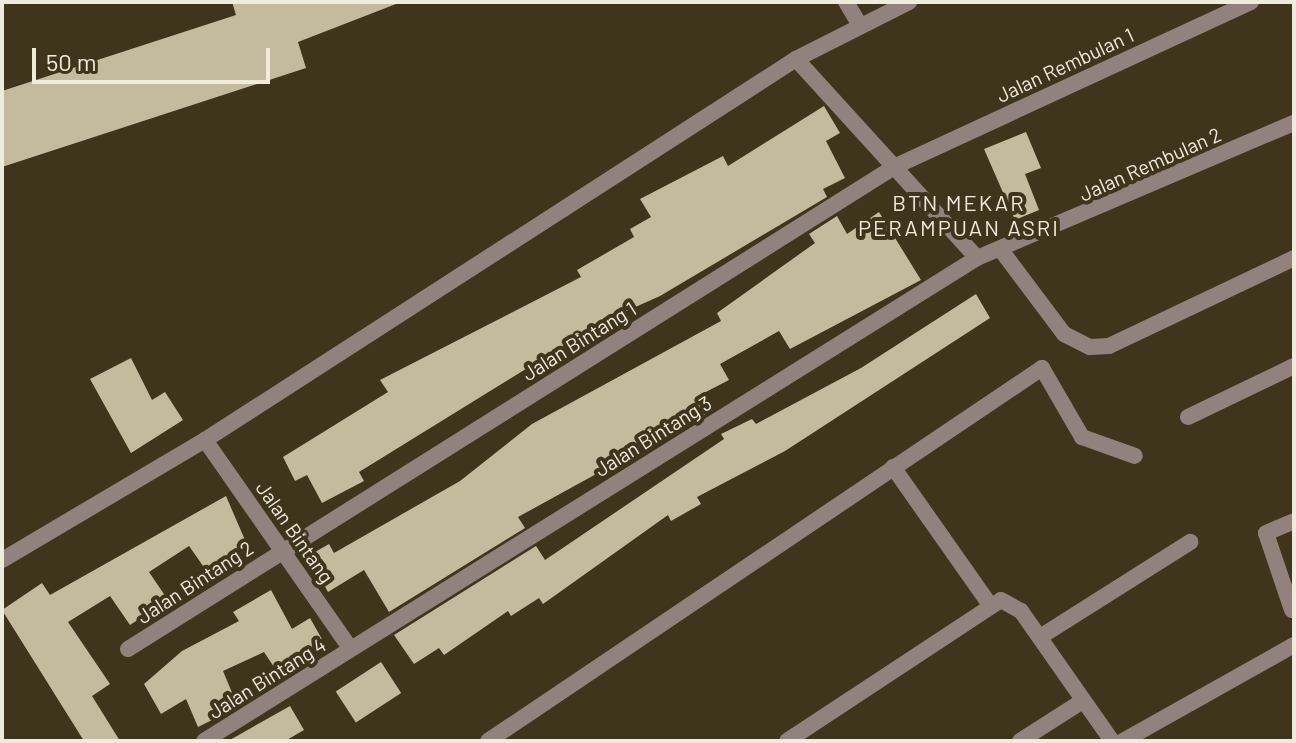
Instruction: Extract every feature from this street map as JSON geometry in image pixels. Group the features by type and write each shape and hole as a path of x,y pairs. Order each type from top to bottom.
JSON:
{"street":[{"path":"846,2 859,24"},
{"path":"2,560 205,440 796,59 859,24 909,2"},
{"name":"Jalan Rembulan 1","path":"896,166 1251,2"},
{"path":"796,59 977,258"},
{"name":"Jalan Rembulan 2","path":"977,258 1294,123"},
{"name":"Jalan Bintang 1","path":"283,549 896,166"},
{"path":"1001,250 1064,334 1090,347 1109,346 1294,258"},
{"name":"Jalan Bintang 3","path":"350,648 977,258"},
{"path":"1188,417 1294,366"},
{"path":"488,741 1042,368 1082,437 1135,456"},
{"name":"Jalan Bintang","path":"205,440 350,648"},
{"path":"893,467 990,605"},
{"path":"1293,612 1266,533 1294,521"},
{"path":"1040,637 1190,542"},
{"name":"Jalan Bintang 2","path":"128,649 283,549"},
{"path":"787,741 990,605 1014,603 1040,637 1081,702 1112,741"},
{"path":"1130,740 1294,645"},
{"name":"Jalan Bintang 4","path":"204,741 350,648"},
{"path":"1020,741 1081,702"}],"building":[{"path":"232,2 396,4 298,42 306,68 2,167 2,91 236,15"},
{"path":"824,106 840,133 826,141 845,178 823,189 827,197 660,296 602,322 359,472 364,481 322,503 307,475 295,481 283,457 388,392 380,380 581,277 577,270 634,237 630,229 651,217 640,199 723,156 728,166"},
{"path":"1026,132 1041,168 1025,174 1039,210 1015,220 984,149"},
{"path":"879,212 921,280 790,349 779,331 720,364 729,380 700,395 709,412 518,517 525,528 389,612 364,570 328,592 308,556 329,544 334,553 460,481 532,424 721,321 717,313 815,243 809,234 837,216 847,234"},
{"path":"976,294 990,318 785,451 697,497 701,504 671,521 668,515 543,604 539,598 511,616 508,611 444,655 439,648 414,664 394,635 536,546 545,560 724,439 721,434 752,419 756,424 861,368"},
{"path":"131,358 152,400 165,392 183,420 131,453 90,379"},
{"path":"226,496 248,547 208,573 189,546 149,572 168,600 130,625 110,596 68,622 110,684 92,696 120,741 84,741 2,610 42,583 50,595"},
{"path":"271,590 292,629 310,618 323,641 276,670 264,652 223,671 238,707 198,727 186,699 161,714 144,684 182,651 239,621 233,612"},
{"path":"381,662 401,693 356,722 336,691"},
{"path":"290,706 304,730 285,741 228,741"}],"district":[{"name":"BTN MEKAR PERAMPUAN ASRI","path":"959,214"}]}
